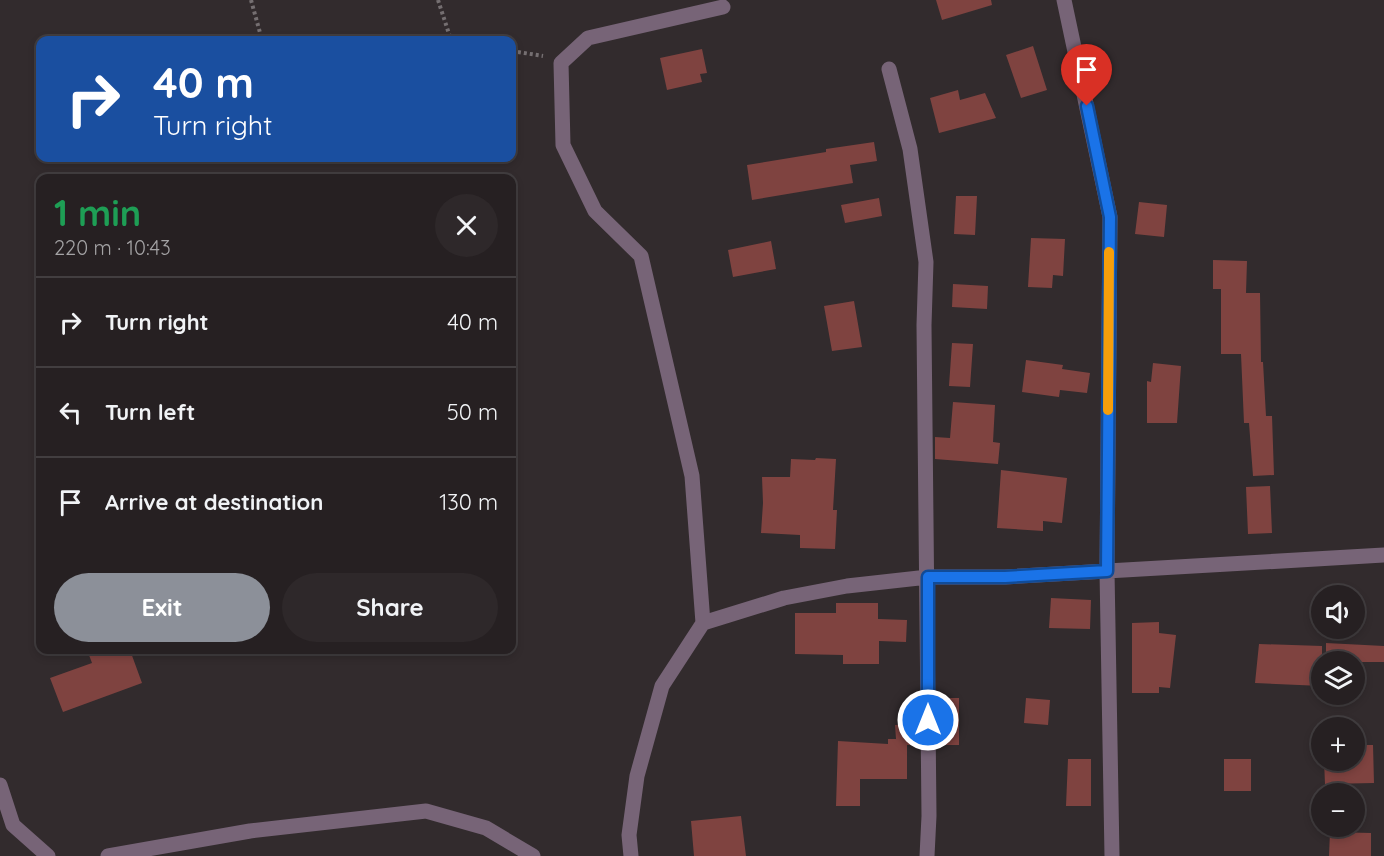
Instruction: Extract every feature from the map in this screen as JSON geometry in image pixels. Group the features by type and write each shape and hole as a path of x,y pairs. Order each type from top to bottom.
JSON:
{"street":[{"path":"1064,0 1110,217 1107,571 1112,856"},
{"path":"631,856 629,835 637,776 662,686 703,623 692,476 641,256 595,211 563,145 561,63 588,38 723,7"},
{"path":"889,69 910,149 926,262 924,325 928,577 929,816 927,856"},
{"path":"703,623 784,598 848,586 928,577 1005,577 1384,555"},
{"path":"0,785 13,825 48,856"},
{"path":"109,856 250,831 426,811 486,828 533,856"}],"path":[{"path":"251,0 261,36"},
{"path":"438,0 450,36"},
{"path":"516,52 542,56 561,63"}],"building":[{"path":"936,0 991,0 992,5 942,20"},
{"path":"1033,46 1047,90 1021,98 1006,55"},
{"path":"702,49 707,73 700,74 702,82 667,90 660,58"},
{"path":"958,90 960,100 985,93 996,118 939,133 930,98"},
{"path":"874,142 877,161 850,165 853,183 752,200 747,165"},
{"path":"956,196 977,196 975,235 954,234"},
{"path":"879,198 882,216 845,223 841,205"},
{"path":"1139,202 1167,205 1164,237 1135,234"},
{"path":"1031,238 1065,239 1063,276 1053,275 1052,288 1028,287"},
{"path":"771,241 776,269 733,277 728,250"},
{"path":"1213,260 1247,261 1246,293 1260,293 1261,362 1263,362 1266,416 1272,416 1274,475 1253,476 1249,423 1244,423 1241,354 1221,354 1221,289 1213,289"},
{"path":"953,284 988,286 987,309 952,307"},
{"path":"854,301 862,347 832,351 824,306"},
{"path":"952,343 973,344 970,387 949,386"},
{"path":"1026,360 1063,365 1062,369 1090,373 1087,393 1060,390 1059,397 1022,392"},
{"path":"1153,363 1181,366 1177,423 1147,423 1147,381 1151,382"},
{"path":"953,402 995,405 993,442 1000,443 998,464 935,459 935,437 950,438"},
{"path":"816,458 836,459 833,510 837,510 835,549 800,548 800,535 761,533 762,477 790,477 791,459 815,460"},
{"path":"1001,470 1067,478 1062,523 1043,521 1043,531 997,528"},
{"path":"1270,486 1272,533 1248,534 1246,487"},
{"path":"1051,598 1091,600 1090,629 1049,628"},
{"path":"836,603 878,603 878,619 907,620 906,642 879,641 879,664 843,664 843,655 795,654 795,613 836,613"},
{"path":"1159,622 1159,633 1176,635 1170,688 1159,687 1159,693 1132,693 1132,623"},
{"path":"1326,643 1384,646 1384,662 1365,662 1365,651 1326,651"},
{"path":"1259,644 1322,646 1322,651 1311,651 1311,686 1255,683"},
{"path":"131,654 142,683 63,712 50,678 92,663 89,655"},
{"path":"940,698 959,698 959,745 938,745"},
{"path":"1026,698 1050,700 1048,725 1024,723"},
{"path":"918,724 919,745 907,745 907,779 860,779 860,806 836,806 838,741 888,744 888,739 896,739 895,725"},
{"path":"1365,745 1373,745 1374,783 1325,783 1324,771 1365,771"},
{"path":"1068,759 1091,759 1091,806 1066,806"},
{"path":"1224,759 1251,759 1251,791 1224,791"},
{"path":"741,816 746,856 694,856 691,821"},
{"path":"1365,833 1371,833 1371,856 1329,856 1330,837 1365,837"}],"slow traffic":[{"path":"1108,410 1109,252"}],"route":[{"path":"928,720 928,577 1005,577 1107,571 1110,217 1087,106"}]}
